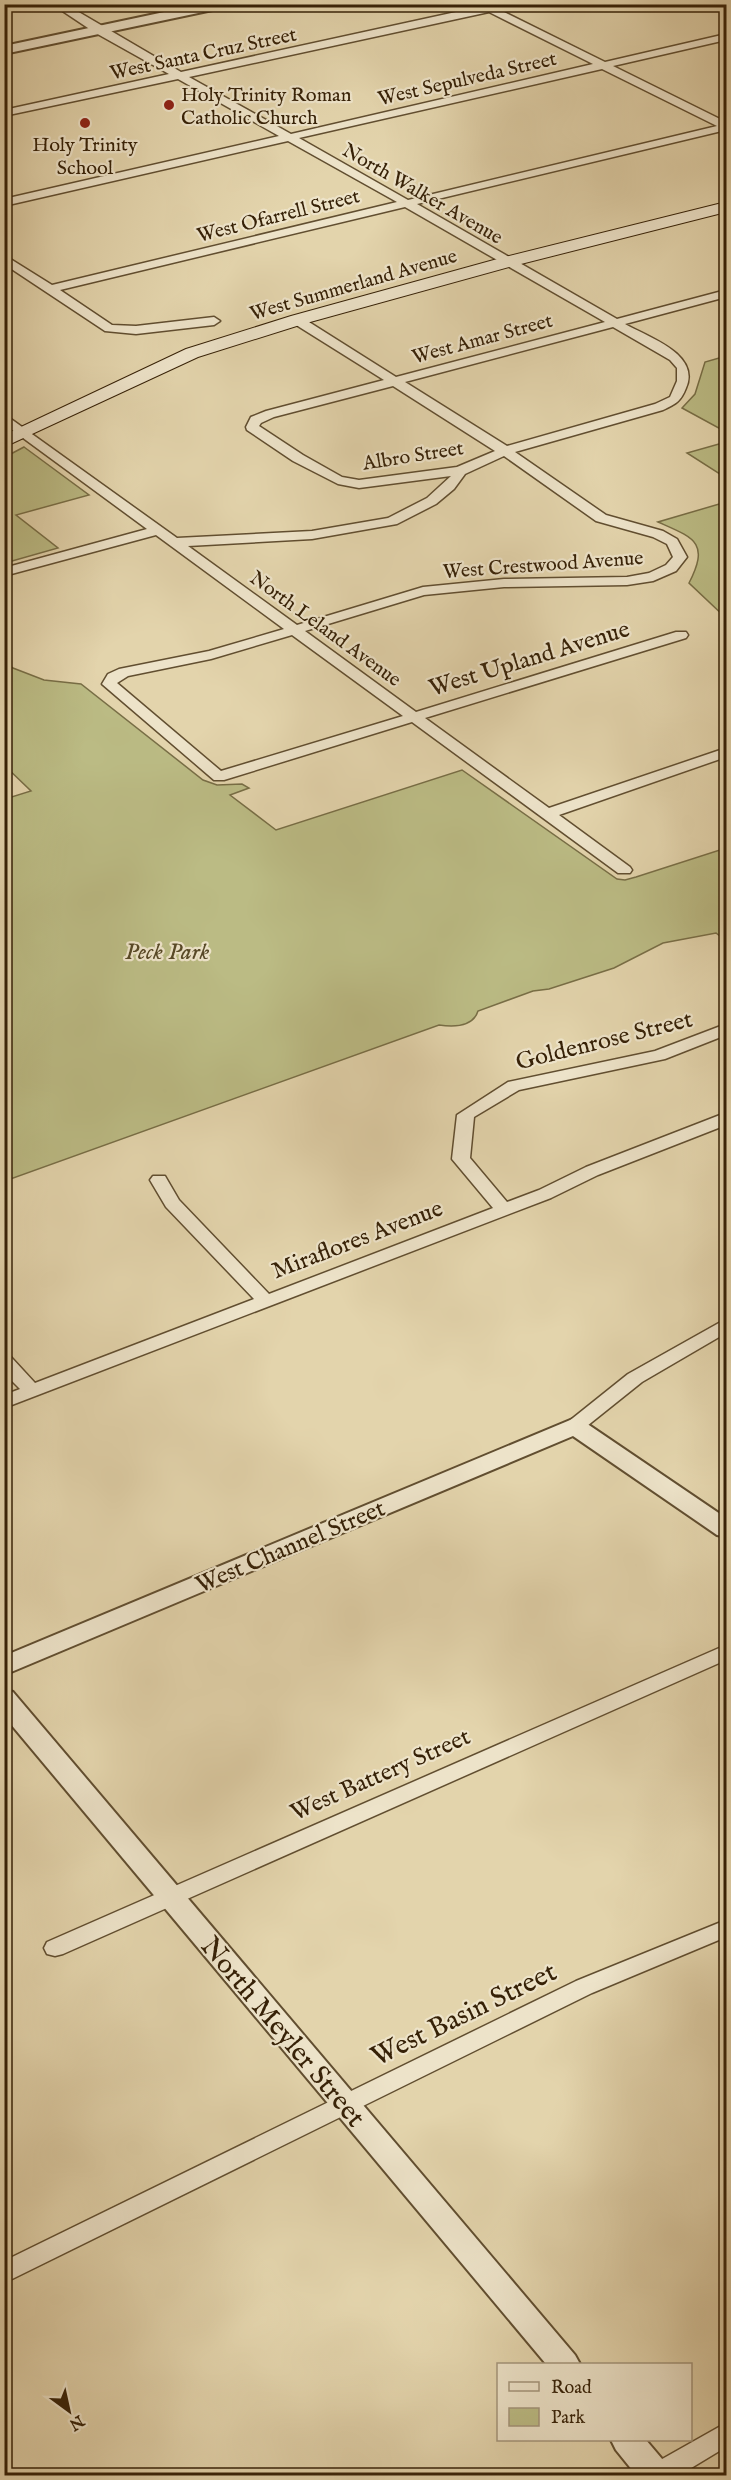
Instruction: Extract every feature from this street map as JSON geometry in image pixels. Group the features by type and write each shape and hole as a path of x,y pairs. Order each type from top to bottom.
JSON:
{"main road":[{"name":"West Summerland Avenue","path":"4,441 192,353 297,320 507,262 726,207"}],"street":[{"name":"North Walker Avenue","path":"57,4 98,30 674,357 683,368 683,381 675,399 659,407"},
{"path":"4,50 222,4"},
{"name":"West Santa Cruz Street","path":"4,113 486,7 514,4"},
{"path":"486,7 726,126"},
{"name":"West Sepulveda Street","path":"4,203 726,37"},
{"name":"West Ofarrell Street","path":"49,289 726,126"},
{"path":"4,258 109,328 136,330 214,321"},
{"name":"West Amar Street","path":"252,427 256,420 270,414 726,293"},
{"path":"297,320 505,452"},
{"name":"Albro Street","path":"252,427 298,458 338,480 359,484 460,471 505,452 659,407"},
{"name":"North Leland Avenue","path":"4,418 624,870"},
{"name":"West Crestwood Avenue","path":"219,777 109,684 113,677 124,672 212,654 296,631 423,591 504,583 595,584 653,577 671,568 680,557 672,542 658,534 601,518 505,452"},
{"path":"173,542 218,541 332,531 394,520 418,510 438,496 456,481 460,471"},
{"path":"4,572 158,530"},
{"name":"West Upland Avenue","path":"219,777 681,635"},
{"path":"547,814 726,752"},
{"name":"Goldenrose Street","path":"504,1210 461,1159 466,1115 514,1086 659,1055 726,1029"},
{"name":"Miraflores Avenue","path":"4,1402 504,1210 592,1171 726,1119"},
{"path":"159,1180 172,1203 266,1301"},
{"path":"726,1325 635,1378 575,1426 726,1529"},
{"path":"4,1360 32,1391"},
{"name":"West Channel Street","path":"4,1666 575,1426"},
{"name":"West Battery Street","path":"55,1948 726,1652"},
{"name":"North Meyler Street","path":"4,1698 563,2363"},
{"name":"West Basin Street","path":"4,2273 584,1988 726,1928"},
{"path":"629,2441 657,2475 726,2434"}],"green space":[{"path":"726,356 726,432 682,408 695,394 705,362"},
{"path":"726,442 726,478 687,453"},
{"path":"24,447 89,495 16,515 58,548 5,563 5,457"},
{"path":"726,502 726,618 689,583 698,558 695,543 658,522"},
{"name":"Peck Park","path":"5,662 13,668 44,680 81,684 203,780 217,785 242,784 249,788 230,795 276,830 462,770 617,879 625,880 636,877 726,848 726,941 716,933 663,943 614,968 549,989 533,991 478,1011 472,1020 462,1025 439,1025 5,1181 5,799 31,791 5,766"}],"place":[{"name":"Holy Trinity Roman Catholic Church","path":"169,105"},
{"name":"Holy Trinity School","path":"85,123"}]}
